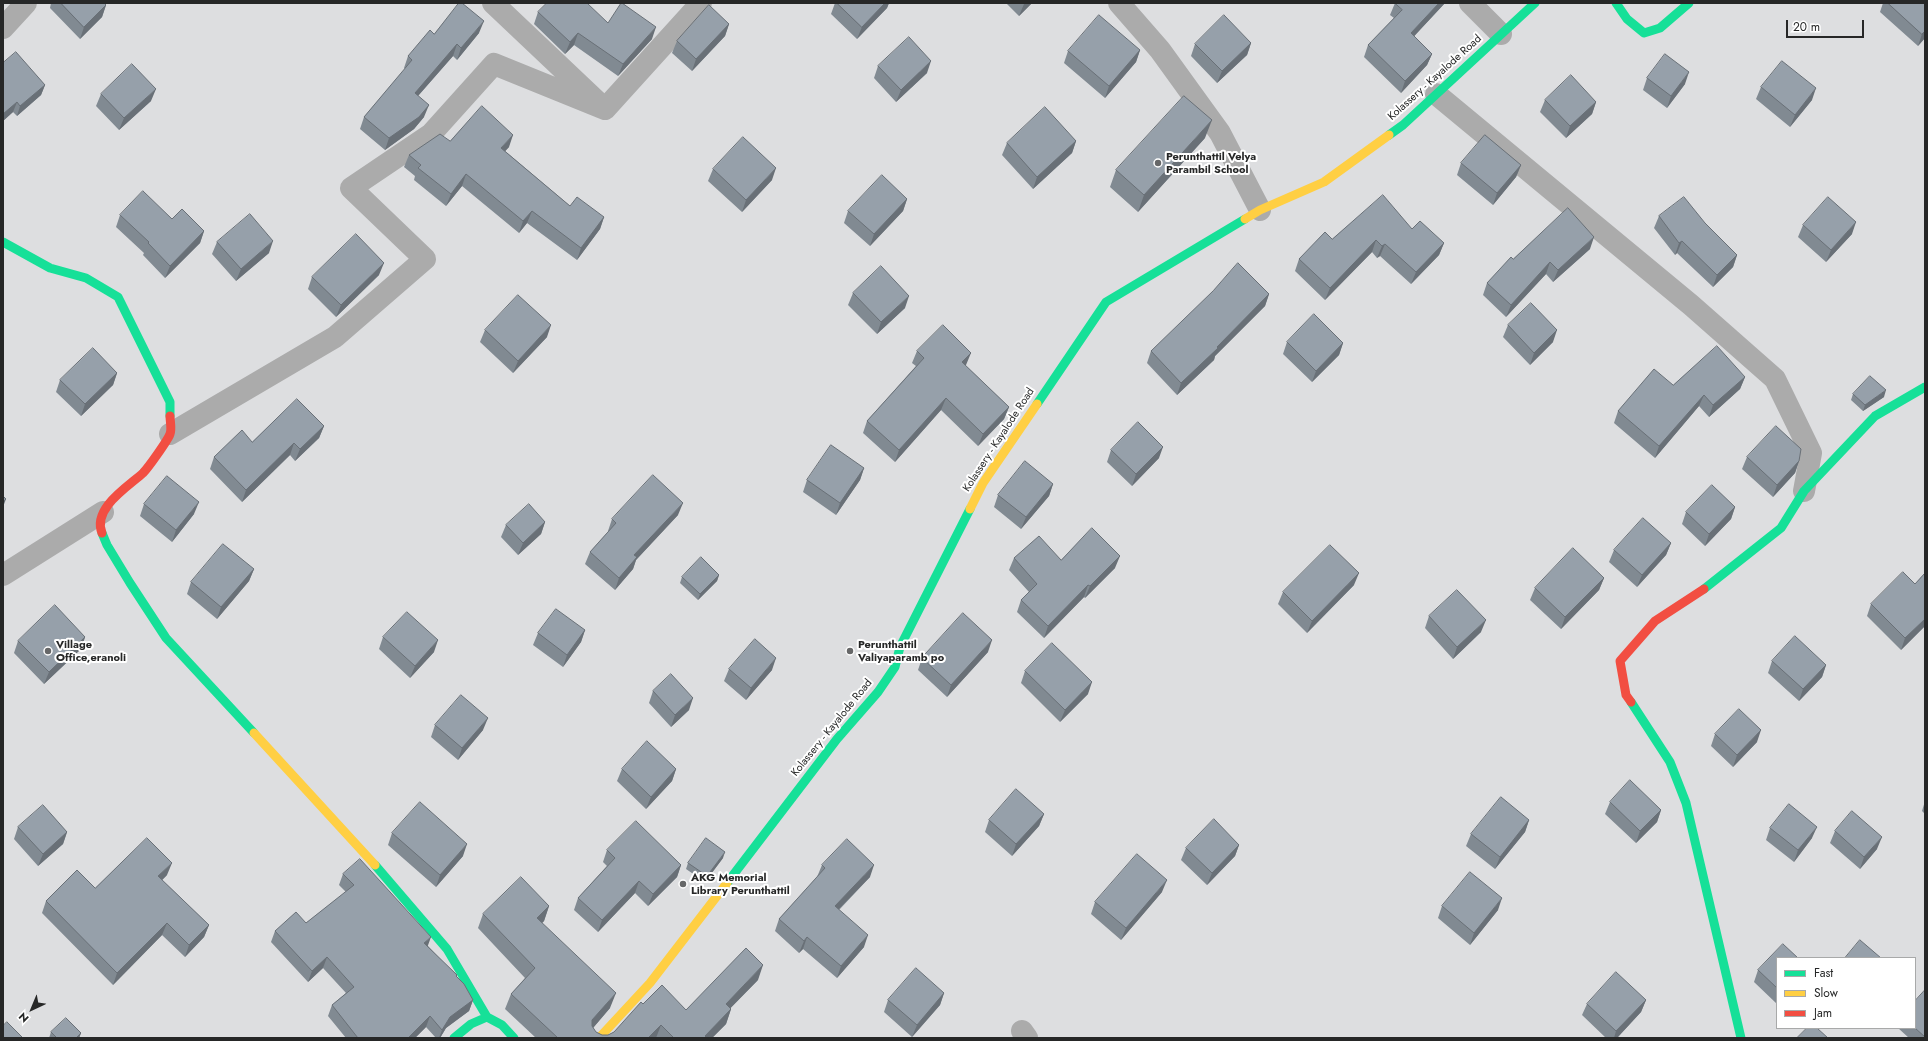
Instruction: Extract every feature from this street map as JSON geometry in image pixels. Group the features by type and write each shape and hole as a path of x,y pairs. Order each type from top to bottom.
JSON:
{"street":[{"path":"3,28 26,3"},
{"path":"493,3 605,109"},
{"path":"605,109 700,3"},
{"path":"1120,3 1160,50 1220,133 1260,210"},
{"path":"1470,3 1501,34"},
{"name":"Kolassery - Kayalode Road","path":"599,1038 650,983 837,739 878,692 891,674 895,667 900,647 983,483 1106,302 1260,210 1324,182 1403,125 1535,3"},
{"path":"1616,3 1626,19 1644,33 1660,28 1689,3"},
{"path":"3,575 103,512 122,489 144,472 170,434 335,337 425,259 352,188 431,134 494,64 605,109"},
{"path":"1436,94 1691,305 1775,379 1811,453 1804,491"},
{"path":"3,242 50,268 86,278 118,297 170,402 170,434"},
{"path":"1741,1038 1686,803 1670,762 1626,695 1620,662 1655,621 1701,592 1780,528 1804,491 1875,416 1925,387"},
{"path":"103,512 100,528 107,545 166,638 364,852 447,949 487,1017 502,1025 514,1038"},
{"path":"454,1038 471,1024 487,1017"}],"building":[{"path":"61,3 104,3 106,5 84,27"},
{"path":"459,3 462,3 484,21 461,48 457,44 415,93 429,105 419,117 389,138 364,117 412,60 408,56 430,30 434,34"},
{"path":"547,3 587,3 608,23 622,3 656,27 623,64 578,33 570,42 538,12"},
{"path":"837,3 885,3 862,27"},
{"path":"1395,3 1439,3 1411,33 1432,54 1405,81 1368,45 1402,10"},
{"path":"1888,3 1925,3 1925,31 1922,34"},
{"path":"709,5 729,24 696,59 677,41"},
{"path":"1099,15 1140,50 1109,86 1068,51"},
{"path":"1224,15 1251,43 1222,71 1195,44"},
{"path":"909,37 931,61 901,90 878,66"},
{"path":"16,52 45,85 20,106 17,102 3,114 3,63"},
{"path":"1665,54 1689,72 1671,96 1647,78"},
{"path":"1782,61 1816,88 1795,115 1761,87"},
{"path":"132,64 156,89 124,118 101,94"},
{"path":"1571,75 1596,102 1570,126 1545,100"},
{"name":"Perunthattil Velya Parambil School","path":"1184,96 1212,120 1144,195 1116,170"},
{"path":"482,106 513,135 501,148 570,206 577,197 604,217 581,248 532,211 523,221 466,174 451,194 418,168 421,165 409,155 440,134 450,141"},
{"path":"1045,107 1076,141 1037,177 1007,143"},
{"path":"1485,135 1521,165 1497,193 1461,163"},
{"path":"743,137 776,168 746,200 713,169"},
{"path":"882,175 907,199 874,234 848,211"},
{"path":"143,191 172,219 182,209 204,231 170,266 148,243 149,242 120,215"},
{"path":"1383,195 1412,229 1420,221 1444,243 1416,272 1385,244 1382,246 1376,240 1330,288 1299,259 1325,232 1332,239"},
{"path":"1684,197 1705,223 1737,255 1717,275 1682,241 1679,243 1659,216"},
{"path":"1828,197 1856,222 1831,250 1803,225"},
{"path":"1568,208 1594,237 1558,270 1550,262 1511,305 1487,283 1511,257 1513,259"},
{"path":"250,214 273,241 241,269 217,242"},
{"path":"356,234 384,263 341,305 312,277"},
{"path":"1238,263 1269,294 1217,347 1218,348 1181,383 1151,351 1213,291"},
{"path":"881,266 909,296 881,322 853,293"},
{"path":"518,295 551,325 518,361 485,330"},
{"path":"1531,303 1557,330 1534,353 1508,325"},
{"path":"1314,314 1343,343 1316,371 1287,342"},
{"path":"943,325 971,353 962,362 1009,407 983,434 946,398 899,450 867,421 924,358 917,351"},
{"path":"1717,346 1745,377 1713,405 1704,395 1659,446 1618,411 1654,369 1673,385"},
{"path":"93,348 117,373 85,404 60,380"},
{"path":"1870,376 1886,390 1865,405 1853,394"},
{"path":"297,399 324,426 300,449 294,443 246,490 214,457 242,430 252,442"},
{"path":"1138,422 1163,447 1136,474 1111,450"},
{"path":"1776,426 1801,449 1799,461 1777,485 1747,457"},
{"path":"831,445 864,468 840,503 807,480"},
{"path":"1025,461 1053,484 1026,517 998,495"},
{"path":"653,475 683,503 634,555 637,557 619,578 590,552 616,523 612,519"},
{"path":"167,476 199,502 176,530 144,504"},
{"path":"1712,485 1735,507 1709,534 1686,512"},
{"path":"529,504 545,522 523,543 506,525"},
{"path":"1643,518 1671,543 1642,575 1614,550"},
{"path":"1092,528 1120,556 1090,586 1088,585 1048,626 1021,600 1037,584 1014,558 1039,536 1061,560"},
{"path":"223,544 254,569 221,607 191,582"},
{"path":"1330,545 1359,573 1312,621 1283,592"},
{"path":"1573,548 1604,578 1565,617 1535,588"},
{"path":"701,557 719,575 700,594 682,577"},
{"path":"1903,572 1915,584 1925,573 1925,619 1905,638 1871,604"},
{"path":"1457,590 1486,620 1457,647 1429,616"},
{"name":"Village Office,eranoli","path":"55,605 85,637 49,672 18,641"},
{"path":"556,609 585,630 567,655 538,633"},
{"path":"407,612 438,640 415,666 383,637"},
{"path":"963,613 992,640 951,685 922,658"},
{"path":"1795,636 1826,665 1803,689 1772,661"},
{"path":"755,639 776,658 751,688 729,669"},
{"path":"1052,643 1092,682 1065,710 1025,671"},
{"path":"671,674 693,698 675,715 653,691"},
{"path":"461,695 488,718 462,748 435,725"},
{"path":"1739,709 1761,730 1737,755 1715,734"},
{"path":"647,741 676,769 651,797 622,769"},
{"path":"1630,780 1661,810 1640,831 1610,802"},
{"path":"1016,789 1044,814 1016,844 989,820"},
{"path":"1501,797 1529,820 1500,857 1471,834"},
{"path":"420,802 467,844 440,875 392,833"},
{"path":"1789,804 1817,827 1798,850 1770,828"},
{"path":"43,805 67,832 43,854 18,827"},
{"path":"1852,811 1882,837 1864,857 1835,831"},
{"path":"1214,819 1239,845 1212,873 1186,848"},
{"path":"636,821 681,865 653,894 639,881 602,920 578,898 615,858 607,850"},
{"path":"147,838 172,863 158,876 209,925 189,945 167,923 117,973 46,901 77,870 95,888"},
{"path":"706,838 725,852 707,876 688,863"},
{"path":"847,839 874,865 835,906 868,935 841,966 807,937 804,941 779,919 825,868 822,865"},
{"path":"1137,854 1167,880 1126,928 1095,902"},
{"path":"360,859 431,937 424,943 457,975 456,976 464,984 473,1000 450,1017 442,1030 430,1016 408,1038 358,1038 332,1005 354,987 327,957 312,971 275,931 296,912 306,923 354,885 343,874"},
{"path":"1470,872 1502,898 1474,933 1442,906"},
{"path":"521,877 549,906 537,918 616,993 592,1020 592,1026 596,1032 602,1035 608,1035 614,1032 641,1002 643,1004 662,985 686,1010 746,948 763,965 726,1004 731,1009 705,1036 707,1038 674,1038 661,1025 648,1038 558,1038 511,994 535,968 483,914"},
{"path":"1860,940 1880,957 1846,957"},
{"path":"1783,944 1797,957 1776,957 1776,987 1758,970"},
{"path":"916,968 944,993 917,1025 888,1000"},
{"path":"1616,972 1646,1000 1616,1031 1587,1004"},
{"path":"1925,990 1925,1037 1916,1029 1916,1000"},
{"path":"66,1018 81,1033 76,1038 57,1038 51,1032"},
{"path":"7,1022 23,1038 3,1038 3,1026"},
{"path":"1806,1029 1818,1029 1828,1038 1797,1038"}],"traffic: fast":[{"path":"1389,135 1403,125 1535,3"},
{"path":"1616,3 1627,19 1644,33 1660,28 1689,3"},
{"path":"1037,404 1106,302 1245,219"},
{"path":"3,242 50,268 86,278 118,297 170,402 170,416"},
{"path":"1704,589 1781,528 1804,491 1875,416 1925,387"},
{"path":"727,883 837,739 878,692 895,667 900,647 970,509"},
{"path":"102,533 107,545 130,583 166,638 254,733"},
{"path":"1631,702 1670,762 1686,803 1741,1038"},
{"path":"375,865 447,949 487,1017"},
{"path":"454,1038 471,1024 487,1017 502,1025 514,1038"}],"traffic: slow":[{"path":"1245,219 1260,210 1324,182 1389,135"},
{"path":"970,509 983,483 1037,404"},
{"path":"254,733 375,865"},
{"path":"599,1038 650,983 727,883"}],"traffic: jam":[{"path":"102,533 100,524 102,515 107,506 121,491 143,473 158,454 170,434 170,416"},
{"path":"1631,702 1626,695 1620,661 1655,621 1704,589"}],"place":[{"name":"Perunthattil Velya Parambil School","path":"1158,163"},
{"name":"Village Office,eranoli","path":"48,651"},
{"name":"Perunthattil Valiyaparamb po","path":"850,651"},
{"name":"AKG Memorial Library Perunthattil","path":"683,884"}]}
